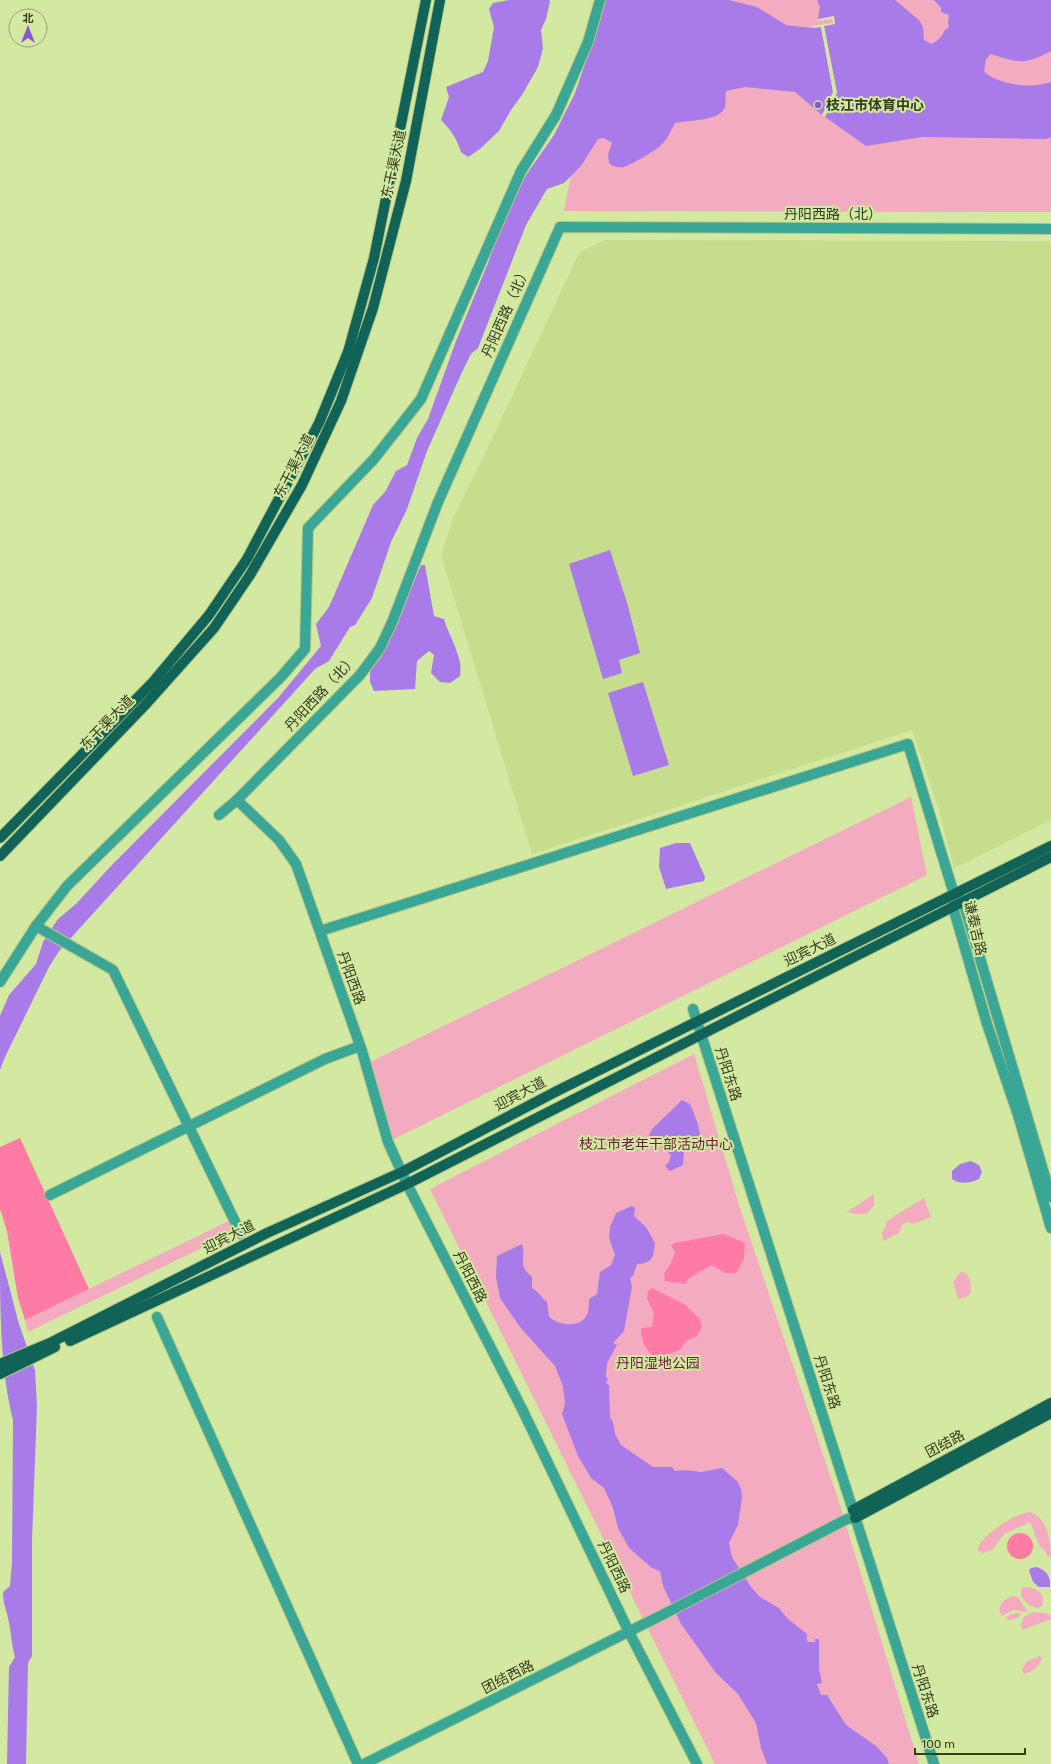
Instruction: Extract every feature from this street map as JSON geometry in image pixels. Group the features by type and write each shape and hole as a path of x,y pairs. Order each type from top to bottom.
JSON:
{"main road":[{"name":"东干渠大道","path":"0,838 153,682 209,615 247,559 319,423 348,352 374,258 426,0"},
{"name":"东干渠大道","path":"0,856 147,703 214,628 250,575 302,485 341,401 373,308 406,181 440,0"},
{"name":"迎宾大道","path":"38,1351 52,1342 267,1233 402,1172 557,1091 1051,846"},
{"name":"迎宾大道","path":"1,1368 407,1184 1051,857"},
{"name":"团结路","path":"852,1516 1051,1403"},
{"name":"团结路","path":"852,1516 1051,1413"}],"street":[{"path":"0,982 36,926 67,886 281,677 305,650 308,528 374,459 421,399 521,171 556,115 588,42 600,0"},
{"name":"丹阳西路（北）","path":"219,815 237,800 360,675 380,648 394,620 438,502 560,227 1051,229"},
{"path":"320,931 908,744 954,894"},
{"name":"丹阳西路","path":"237,800 279,840 296,864 360,1046 388,1142 407,1184 522,1410 629,1632 697,1764"},
{"name":"谦泰吉路","path":"954,894 963,901 1051,1197"},
{"name":"谦泰吉路","path":"954,894 953,906 987,1024 1018,1115 1051,1228"},
{"path":"36,926 112,970 241,1234"},
{"name":"丹阳东路","path":"693,1009 852,1516 934,1764"},
{"path":"50,1195 325,1059 360,1046"},
{"path":"157,1316 358,1764"},
{"name":"团结西路","path":"364,1764 751,1570 852,1516"}],"shaded area":[{"path":"509,0 550,1 546,19 541,30 543,48 538,67 499,131 480,149 468,157 461,152 458,143 448,127 441,120 449,97 446,87 483,72 488,61 494,27 489,9 493,3"},
{"path":"603,0 729,0 757,7 786,25 812,28 821,27 833,92 822,115 795,92 745,87 726,91 725,107 722,112 703,120 675,123 668,137 659,147 644,157 624,167 616,167 609,163 608,155 612,143 604,138 598,139 581,166 564,183 547,189 526,225 478,348 471,354 462,372 427,451 407,509 391,542 372,598 355,625 350,627 329,661 315,669 59,951 49,967 0,1070 0,1016 9,995 36,964 43,942 58,919 77,903 111,866 278,698 321,646 316,624 329,607 373,505 385,492 396,471 407,465 417,438 428,419 456,341 488,263 504,218 524,178 554,135 575,93 594,37"},
{"path":"817,0 895,0 919,20 923,27 924,40 932,44 939,39 944,31 949,27 949,15 941,12 941,8 934,0 1051,0 1051,51 1035,59 1022,61 1015,61 991,54 986,59 984,72 1007,83 1034,85 1051,82 1051,137 1046,139 922,137 866,146 825,117 837,93 824,26 835,24 834,16 818,19 820,7"},
{"path":"604,240 1051,241 1051,820 954,868 939,810 912,730 532,854 441,555 454,516 579,253"},
{"path":"610,550 628,606 640,653 619,660 622,673 603,679 569,564"},
{"path":"421,565 425,565 434,616 444,619 458,655 461,669 460,676 450,683 440,682 431,673 434,655 429,651 417,661 415,689 374,691 370,682 370,671 381,657"},
{"path":"643,682 669,765 633,776 608,693"},
{"path":"676,843 690,843 705,877 704,881 666,889 659,867 660,848"},
{"path":"682,1100 690,1104 694,1113 699,1129 700,1144 688,1145 684,1151 683,1165 670,1171 665,1166 669,1162 671,1155 649,1135 652,1129"},
{"path":"20,1138 89,1289 25,1320 18,1298 7,1231 0,1209 0,1147"},
{"path":"971,1161 979,1165 982,1172 979,1179 966,1183 952,1179 952,1171 960,1164"},
{"path":"632,1206 635,1208 634,1216 646,1227 655,1243 653,1256 650,1261 637,1264 633,1276 630,1278 632,1287 624,1331 614,1342 614,1344 617,1345 607,1363 606,1377 608,1379 606,1383 609,1385 610,1417 613,1422 615,1434 621,1445 653,1467 672,1467 675,1471 686,1470 701,1472 722,1468 738,1482 742,1497 738,1525 729,1543 732,1557 751,1587 760,1597 779,1608 787,1618 807,1634 807,1642 815,1642 815,1639 819,1639 819,1669 822,1683 817,1684 821,1695 827,1695 846,1725 876,1746 887,1758 889,1764 767,1764 761,1748 756,1723 738,1694 716,1673 681,1624 663,1586 660,1571 652,1568 629,1548 618,1528 613,1508 604,1488 591,1478 578,1456 562,1414 565,1404 563,1386 555,1366 520,1327 500,1298 496,1277 497,1256 522,1244 524,1268 532,1277 532,1288 547,1302 549,1317 565,1324 581,1321 588,1312 589,1299 597,1294 600,1272 611,1265 615,1255 609,1238 610,1227 616,1213"},
{"path":"724,1234 745,1243 744,1259 736,1273 725,1273 712,1265 689,1278 685,1284 665,1281 664,1274 671,1263 675,1252 671,1246 674,1243"},
{"path":"0,1252 19,1324 35,1370 37,1406 32,1540 32,1656 28,1663 26,1764 7,1764 9,1667 15,1657 3,1592 10,1586 12,1562 13,1420 5,1380 3,1359"},
{"path":"652,1288 684,1304 700,1319 702,1327 697,1336 686,1341 680,1350 656,1358 646,1348 641,1333 641,1328 652,1327 654,1313 647,1299 648,1291"},
{"path":"1020,1533 1029,1537 1033,1546 1029,1555 1020,1559 1011,1555 1007,1546 1011,1537"},
{"path":"1036,1567 1043,1570 1047,1574 1050,1580 1050,1587 1039,1587 1033,1582 1029,1570"}],"green space":[{"name":"枝江市体育中心","path":"606,0 1051,0 1051,212 564,211"},
{"path":"911,797 927,875 392,1140 370,1062"},
{"name":"丹阳湿地公园","path":"694,1054 740,1208 839,1502 919,1764 715,1764 430,1189"},
{"path":"874,1194 874,1206 866,1214 847,1212"},
{"path":"924,1198 931,1217 913,1224 908,1222 902,1225 899,1233 883,1241 882,1233 888,1220"},
{"path":"229,1221 235,1232 28,1332 25,1320"},
{"path":"961,1272 966,1273 970,1279 971,1293 966,1297 958,1299 953,1282"},
{"path":"1030,1512 1040,1519 1047,1530 1051,1557 1047,1556 1045,1550 1040,1547 1030,1522 1004,1534 992,1550 983,1553 977,1550 985,1538 999,1526 1007,1521"},
{"path":"1023,1587 1032,1588 1041,1594 1043,1598 1042,1606 1037,1608 1029,1605 1021,1597"},
{"path":"1013,1596 1018,1597 1028,1612 1013,1610 1002,1616 999,1610 1002,1602"},
{"path":"1033,1612 1046,1613 1051,1616 1051,1619 1022,1630 1021,1624 1024,1617"},
{"path":"1017,1613 1022,1614 1010,1620 1005,1618 1010,1615"},
{"path":"1040,1656 1042,1658 1038,1666 1030,1672 1024,1674 1022,1669 1027,1661"}],"pier":[{"path":"834,16 835,24 824,26 837,93 825,117 822,115 833,92 821,27 812,28 812,26 833,23 832,19 816,20"}],"place":[{"name":"枝江市体育中心","path":"818,105"}],"park label":[{"name":"枝江市老年干部活动中心","path":"656,1144"}]}
